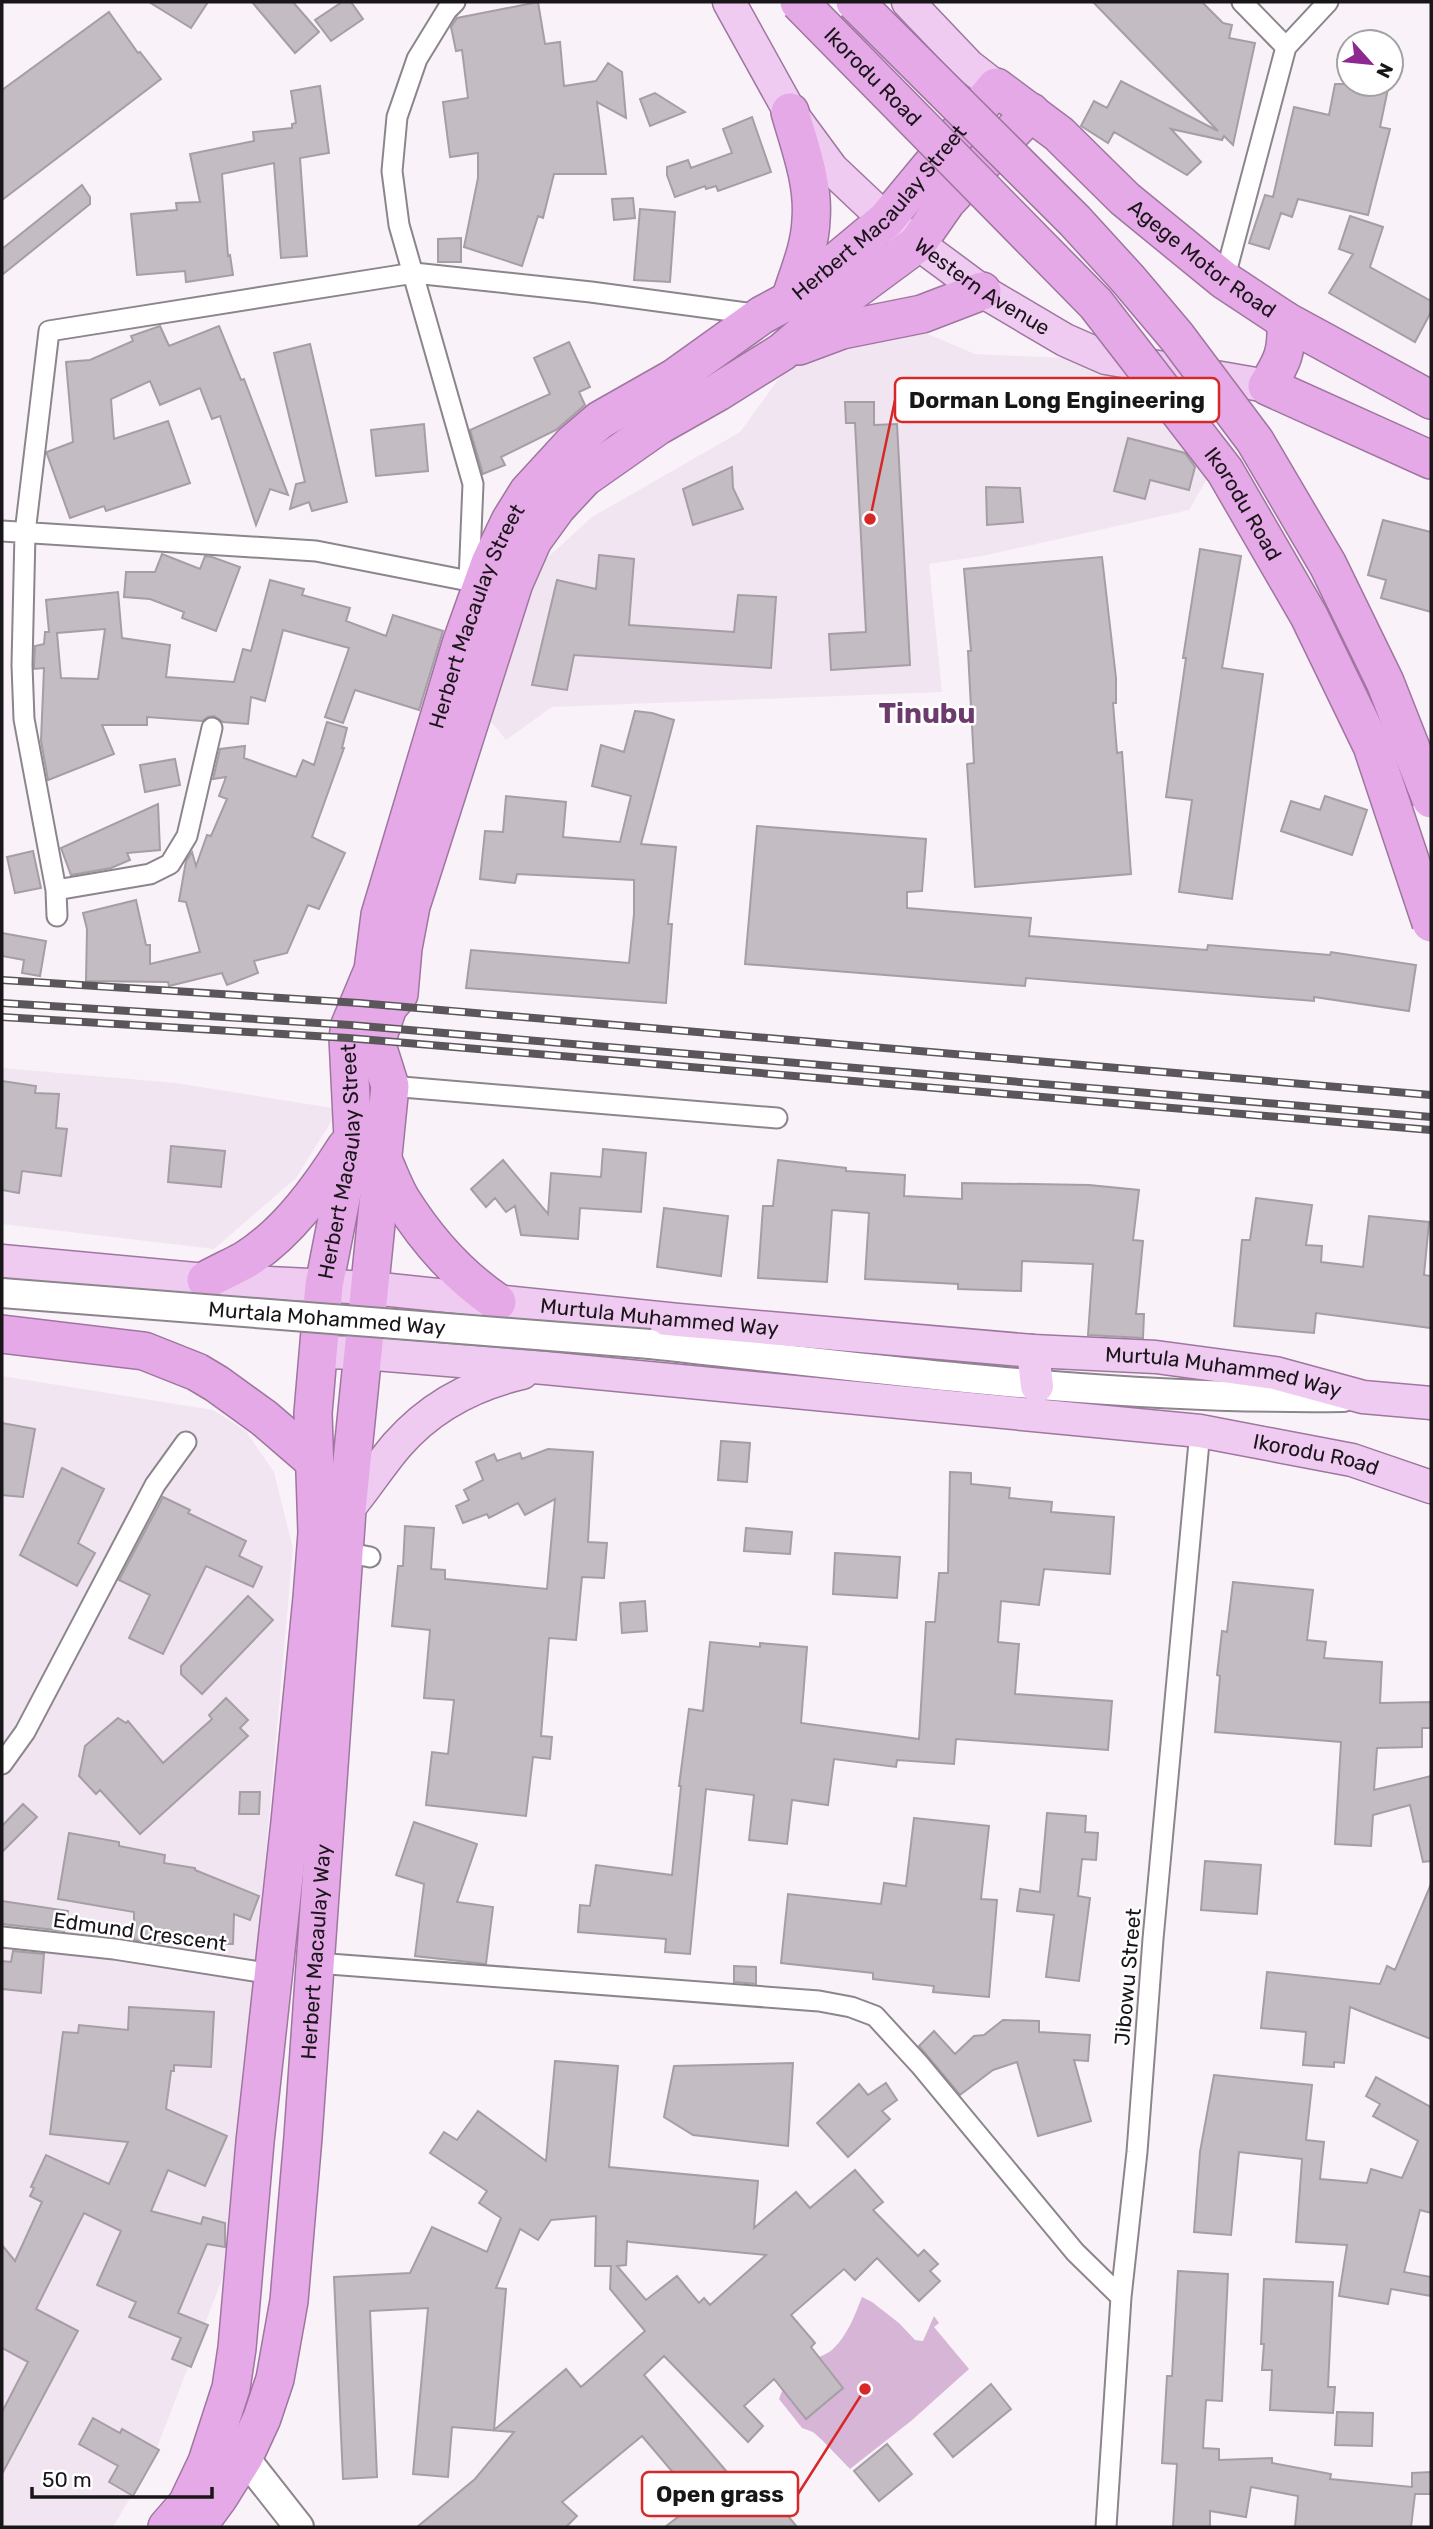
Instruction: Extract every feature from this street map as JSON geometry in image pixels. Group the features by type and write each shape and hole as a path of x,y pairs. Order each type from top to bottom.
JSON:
{"highway":[{"name":"Ikorodu Road","path":"799,2 1096,304 1225,471 1309,615 1371,746 1431,923"},
{"name":"Ikorodu Road","path":"855,2 1075,221 1128,279 1177,337 1255,442 1328,565 1385,682 1431,799"},
{"name":"Agege Motor Road","path":"996,87 1059,134 1125,198 1224,280 1286,321 1431,400"},
{"name":"Herbert Macaulay Street","path":"318,1352 324,1285 353,1138 348,1038 373,970 380,915 386,892 473,592 510,520 528,492 566,451 600,420 674,378 776,307 886,220 996,87"},
{"path":"776,307 806,253 811,221 811,191 790,112"},
{"name":"Herbert Macaulay Street","path":"363,1353 390,1086 376,1042 388,1007 399,994 403,948 426,856 514,583 533,540 557,507 584,478 615,454 782,352 852,292 916,244 947,201 1031,112"},
{"path":"782,352 842,330 922,314 982,291"},
{"path":"1286,321 1287,346 1282,362 1267,386 1431,460"},
{"path":"206,1280 247,1259 276,1234 320,1185 353,1138"},
{"path":"382,1159 401,1199 428,1235 453,1266 476,1288 497,1302"},
{"path":"2,1334 144,1351 217,1384 264,1418 314,1461"},
{"name":"Herbert Macaulay Way","path":"167,2527 187,2504 207,2462 231,2388 312,1598 317,1532 313,1413 318,1352"},
{"name":"Herbert Macaulay Way","path":"197,2527 244,2457 275,2379 289,2301 316,1963 357,1555 346,1510 363,1353"}],"main road":[{"name":"Western Avenue","path":"729,2 790,112 832,169 916,244 982,291 1065,341 1106,358 1267,386"},
{"path":"908,2 969,66 996,87"},
{"name":"Murtula Muhammed Way","path":"2,1261 206,1280 371,1288 678,1320 1033,1350 1156,1357 1275,1373 1363,1397"},
{"name":"Murtala Mohammed Way","path":"2,1293 650,1344"},
{"name":"Murtula Muhammed Way","path":"650,1344 1037,1387 1277,1398 1363,1397"},
{"path":"1033,1350 1037,1387"},
{"path":"318,1352 363,1353 545,1368 1200,1431"},
{"path":"346,1510 397,1445 424,1419 456,1396 496,1379 545,1368"},
{"path":"1363,1397 1431,1403"},
{"name":"Ikorodu Road","path":"1200,1431 1352,1460 1431,1487"},
{"path":"244,2457 299,2527"}],"street":[{"path":"2,531 316,551 473,592 473,484 399,225 392,171 397,117 417,59 447,10 455,2"},
{"path":"1242,2 1286,47"},
{"path":"1224,280 1286,47 1328,2"},
{"path":"57,916 56,890 24,719 22,665 25,533 49,331 414,273 631,297 776,307"},
{"path":"56,890 150,874 170,863 187,836 212,728"},
{"path":"390,1086 777,1118"},
{"name":"Jibowu Street","path":"1106,2527 1121,2297 1138,2152 1153,1938 1200,1431"},
{"path":"2,1764 25,1732 155,1485 186,1442"},
{"name":"Edmund Crescent","path":"2,1937 114,1949 272,1975"},
{"path":"316,1963 819,2001 851,2007 875,2016 920,2064 1075,2252 1121,2297"}],"shaded area":[{"path":"839,296 975,354 1133,361 1211,472 1189,510 982,556 929,564 942,692 552,707 506,740 487,717 512,590 592,517 740,432"},
{"path":"2,1068 176,1083 339,1109 296,1178 214,1249 2,1224"},
{"path":"2,1376 213,1410 246,1431 274,1472 293,1548 230,2259 151,2463 113,2527 2,2527"},
{"path":"862,2297 899,2323 915,2340 923,2341 934,2316 939,2323 934,2327 969,2369 911,2421 850,2469 813,2432 802,2428 779,2399 788,2381 797,2372 838,2344"}],"building":[{"path":"149,2 208,2 191,28"},
{"path":"252,2 293,2 319,32 295,53"},
{"path":"342,2 351,2 363,19 331,41 315,20"},
{"path":"538,2 545,44 560,42 564,86 596,81 608,63 622,72 626,118 597,102 606,174 554,174 543,218 538,216 522,266 464,247 478,178 478,153 450,157 443,102 468,98 462,50 456,51 451,27 457,18"},
{"path":"1093,2 1202,2 1223,23 1232,25 1229,38 1255,43 1233,145 1224,136 1222,140 1171,129 1201,162 1187,175 1114,132 1108,143 1081,126 1094,101 1107,108 1121,81 1218,131"},
{"path":"109,12 138,53 140,52 161,79 2,200 2,90"},
{"path":"1335,84 1335,98 1386,98 1380,127 1390,129 1368,215 1298,199 1292,217 1281,213 1269,249 1249,243 1265,195 1273,197 1294,107 1329,115"},
{"path":"320,86 329,153 300,158 307,256 281,258 274,163 222,174 228,256 230,255 233,275 186,282 185,271 137,275 131,214 177,210 176,203 200,202 190,154 254,141 253,132 292,128 292,124 296,123 291,91"},
{"path":"655,93 685,112 650,126 640,99"},
{"path":"752,117 771,172 718,191 716,186 706,189 705,186 675,197 667,167 688,160 691,168 732,153 723,129"},
{"path":"82,185 90,197 90,204 2,275 2,249"},
{"path":"633,198 635,218 614,220 612,199"},
{"path":"640,209 675,212 670,282 634,280"},
{"path":"1350,216 1383,227 1370,267 1431,301 1431,312 1415,342 1329,293 1353,254 1339,249"},
{"path":"461,238 461,262 438,262 438,239"},
{"path":"160,326 169,346 219,326 241,380 244,379 288,495 270,489 256,525 220,416 212,419 200,388 160,405 150,381 111,399 114,439 168,421 190,483 106,511 104,506 70,518 47,454 73,442 66,362 90,360 133,341 131,336"},
{"path":"569,342 590,387 579,392 585,405 556,430 501,457 505,465 483,474 470,430 550,394 534,358"},
{"path":"310,344 347,502 312,511 309,502 290,509 296,484 305,482 274,353"},
{"path":"845,402 874,402 874,425 897,424 910,665 831,670 829,634 866,632 855,423 846,423"},
{"path":"424,424 428,471 376,476 371,430"},
{"path":"1128,438 1185,453 1195,467 1189,490 1150,480 1145,499 1114,491"},
{"path":"732,467 733,488 743,509 693,525 683,489"},
{"path":"986,487 1020,488 1023,522 987,525"},
{"path":"1383,520 1431,532 1431,612 1381,598 1386,580 1368,575"},
{"path":"1200,549 1241,556 1222,668 1263,674 1232,899 1179,892 1192,800 1166,797"},
{"path":"162,554 200,569 205,556 240,567 216,631 182,618 184,612 150,599 124,597 126,572 155,572"},
{"path":"599,555 634,559 629,625 734,632 738,595 776,597 771,668 574,655 567,690 532,685 557,580 596,589"},
{"path":"1102,557 1116,678 1116,703 1113,703 1117,753 1122,752 1131,874 975,887 967,764 974,763 968,651 971,651 964,569"},
{"path":"270,580 304,589 302,595 350,608 346,621 386,636 393,615 443,631 419,710 355,690 343,723 325,717 349,648 283,630 265,701 251,697 248,724 223,722 214,716 202,721 147,717 147,725 102,725 114,754 48,780 41,741 44,668 34,669 35,646 44,644 45,632 49,632 46,600 118,592 122,638 170,645 166,677 234,682 243,649 251,651","holes":["105,629 98,679 61,678 57,633"]},
{"path":"635,711 674,720 641,844 676,847 668,924 672,924 666,1003 466,988 471,950 629,963 634,880 517,874 515,883 480,879 485,831 503,832 506,796 566,802 563,837 620,842 631,796 592,786 601,745 624,752"},
{"path":"327,722 347,728 344,748 312,837 345,853 319,909 308,905 287,953 254,961 258,973 227,985 222,973 169,986 168,982 86,981 87,929 83,913 136,900 146,945 150,945 150,964 200,952 186,902 179,901 186,861 192,852 196,866 207,835 211,836 227,799 219,796 226,777 213,779 220,749 245,746 244,758 296,777 303,760 314,765"},
{"path":"175,759 180,785 145,792 140,765"},
{"path":"1325,796 1367,810 1352,855 1281,831 1291,801 1320,810"},
{"path":"158,804 160,850 127,853 130,860 111,868 71,875 61,848"},
{"path":"757,826 926,839 922,891 907,892 907,908 1031,918 1029,936 1207,950 1208,945 1330,955 1331,952 1416,965 1409,1011 1314,997 1314,1001 1026,978 1025,986 745,964"},
{"path":"33,851 41,888 15,893 7,857"},
{"path":"2,933 46,941 40,976 22,973 24,960 2,956"},
{"path":"2,1081 36,1086 35,1093 59,1094 56,1128 67,1129 61,1176 22,1171 19,1193 2,1190"},
{"path":"171,1146 225,1151 221,1187 168,1182"},
{"path":"603,1149 646,1153 641,1212 580,1208 578,1239 521,1235 515,1206 506,1212 495,1198 486,1207 471,1189 503,1160 548,1214 551,1173 601,1177"},
{"path":"778,1160 846,1168 846,1171 905,1175 904,1196 962,1199 962,1183 1089,1185 1139,1190 1133,1240 1143,1241 1136,1314 1144,1314 1143,1338 1088,1335 1093,1264 1022,1261 1021,1291 958,1289 958,1284 865,1279 869,1213 832,1210 827,1282 758,1278 763,1206 773,1206"},
{"path":"1256,1198 1312,1205 1306,1245 1322,1246 1321,1262 1363,1267 1369,1216 1429,1222 1424,1275 1431,1276 1431,1328 1316,1313 1314,1333 1234,1326 1242,1240 1250,1240"},
{"path":"664,1208 728,1216 721,1276 657,1267"},
{"path":"2,1423 35,1429 23,1497 2,1495"},
{"path":"721,1441 750,1443 747,1482 718,1480"},
{"path":"548,1449 593,1452 588,1542 607,1543 604,1578 582,1577 576,1640 549,1638 541,1736 552,1737 550,1759 533,1757 526,1816 426,1805 432,1752 448,1754 454,1700 424,1698 430,1630 392,1626 398,1566 403,1566 405,1526 434,1528 431,1569 445,1570 445,1579 547,1589 555,1499 525,1515 518,1503 489,1518 487,1514 463,1523 456,1506 469,1500 464,1490 483,1480 476,1462 494,1454 497,1461 520,1453 522,1459"},
{"path":"62,1468 104,1489 78,1543 95,1553 77,1586 20,1555"},
{"path":"950,1472 971,1473 971,1484 1010,1488 1009,1498 1052,1502 1051,1512 1114,1517 1110,1574 1044,1569 1039,1605 1001,1601 998,1642 1019,1644 1015,1694 1112,1701 1108,1750 956,1739 954,1764 897,1760 896,1767 834,1759 828,1805 792,1800 787,1844 749,1840 754,1795 706,1789 690,1954 665,1952 666,1939 578,1932 580,1905 590,1906 596,1865 672,1875 679,1786 689,1709 703,1711 710,1642 760,1647 760,1643 807,1647 801,1723 919,1739 926,1622 935,1622 939,1573 948,1573"},
{"path":"163,1497 190,1510 188,1513 246,1541 239,1556 262,1567 253,1587 206,1566 163,1654 129,1638 150,1595 119,1580"},
{"path":"746,1528 792,1532 790,1554 744,1551"},
{"path":"835,1553 900,1557 897,1598 833,1594"},
{"path":"1233,1582 1313,1590 1307,1640 1326,1642 1324,1658 1382,1662 1380,1703 1431,1702 1431,1728 1422,1728 1422,1747 1377,1748 1374,1790 1431,1776 1431,1861 1423,1862 1410,1805 1373,1815 1371,1846 1335,1844 1341,1742 1215,1732 1222,1631 1227,1632"},
{"path":"248,1596 273,1620 202,1694 181,1674 181,1666"},
{"path":"645,1601 647,1631 622,1633 620,1603"},
{"path":"226,1698 248,1720 240,1728 248,1736 140,1834 100,1790 96,1794 79,1776 85,1746 118,1718 126,1723 128,1721 163,1763 212,1719 209,1715"},
{"path":"240,1792 260,1792 259,1814 239,1814"},
{"path":"23,1804 37,1817 2,1852 2,1826"},
{"path":"1047,1813 1086,1816 1085,1832 1098,1833 1096,1860 1082,1859 1078,1896 1090,1898 1079,1981 1046,1977 1054,1915 1017,1911 1020,1889 1040,1892"},
{"path":"914,1818 989,1826 981,1899 997,1900 989,1997 933,1992 934,1986 873,1979 873,1973 781,1963 788,1894 881,1904 884,1883 906,1886"},
{"path":"414,1822 477,1844 457,1902 493,1907 486,1964 415,1956 424,1884 396,1875"},
{"path":"69,1833 119,1842 119,1846 165,1855 164,1863 195,1868 259,1896 250,1920 234,1914 233,1944 134,1940 134,1912 58,1899"},
{"path":"1205,1861 1261,1865 1257,1914 1201,1910"},
{"path":"1431,1884 1431,2039 1350,2007 1344,2063 1334,2062 1334,2067 1303,2065 1306,2032 1261,2028 1267,1972 1380,1984 1387,1966 1395,1970"},
{"path":"2,1901 68,1911 64,1931 2,1924"},
{"path":"13,1951 44,1954 41,1993 2,1989 2,1961 11,1962"},
{"path":"734,1966 756,1967 756,1984 734,1982"},
{"path":"129,2007 214,2012 211,2067 174,2065 166,2109 227,2136 205,2186 168,2170 151,2211 201,2224 203,2217 225,2223 225,2247 207,2244 178,2313 208,2325 191,2367 172,2359 181,2338 129,2317 136,2302 97,2285 121,2231 84,2213 36,2309 78,2331 2,2474 2,2412 28,2362 2,2348 2,2245 15,2261 42,2202 30,2196 34,2188 31,2187 46,2155 109,2184 128,2142 50,2134 63,2032 78,2033 79,2025 128,2030"},
{"path":"1003,2020 1039,2021 1039,2032 1090,2035 1088,2061 1074,2060 1091,2121 1038,2136 1017,2062 993,2070 960,2095 919,2046 934,2031 955,2054 974,2036 984,2035"},
{"path":"555,2061 618,2066 609,2167 758,2181 754,2228 796,2192 810,2208 855,2170 883,2202 873,2210 918,2256 924,2250 938,2264 930,2271 940,2281 919,2301 877,2258 855,2280 844,2269 791,2315 815,2343 811,2347 843,2388 806,2419 774,2379 744,2406 763,2426 748,2442 664,2356 644,2375 745,2493 760,2481 797,2527 665,2527 679,2516 659,2493 676,2476 642,2436 562,2502 577,2516 566,2527 417,2527 475,2479 514,2432 452,2427 448,2477 413,2474 428,2308 370,2311 377,2477 343,2479 334,2277 410,2273 432,2227 487,2252 501,2218 479,2203 487,2191 430,2153 444,2132 457,2140 478,2111 546,2161","holes":["596,2216 595,2266 611,2266 610,2289 645,2331 581,2387 566,2369 494,2430 506,2289 496,2288 520,2229 538,2240 551,2220","627,2241 630,2242 766,2255 710,2305 704,2298 699,2303 677,2276 646,2300 617,2266 626,2265"]},
{"path":"793,2063 788,2146 693,2135 664,2117 674,2066"},
{"path":"1214,2075 1312,2085 1306,2140 1324,2142 1320,2179 1367,2183 1371,2169 1402,2178 1418,2141 1373,2116 1380,2104 1366,2096 1376,2077 1431,2107 1431,2213 1420,2210 1404,2272 1431,2277 1431,2296 1391,2289 1388,2304 1339,2296 1347,2245 1296,2242 1302,2159 1239,2152 1231,2235 1194,2232 1200,2152"},
{"path":"886,2083 897,2100 882,2111 890,2119 848,2157 817,2123 859,2084 868,2095"},
{"path":"1178,2271 1228,2274 1222,2401 1206,2400 1203,2448 1219,2449 1219,2460 1272,2458 1272,2463 1331,2474 1330,2479 1412,2487 1412,2473 1431,2472 1431,2494 1415,2494 1411,2527 1295,2527 1298,2496 1251,2487 1246,2517 1210,2511 1210,2527 1173,2527 1177,2464 1162,2463 1167,2376 1172,2376"},
{"path":"1264,2279 1333,2282 1328,2387 1335,2387 1333,2413 1270,2410 1272,2370 1262,2370"},
{"path":"991,2384 1011,2409 953,2457 934,2434"},
{"path":"1337,2412 1373,2413 1372,2446 1335,2445"},
{"path":"93,2418 120,2433 122,2429 159,2450 133,2496 109,2482 118,2466 79,2444"},
{"path":"887,2444 912,2474 879,2501 854,2471"}],"railway":[{"path":"2,980 359,1003 1431,1095"},
{"path":"2,1003 350,1025 1431,1117"},
{"path":"2,1017 348,1038 1431,1130"}],"place":[{"name":"Dorman Long Engineering","path":"870,519"},
{"name":"Open grass","path":"865,2389"}],"district":[{"name":"Tinubu","path":"927,713"}]}
